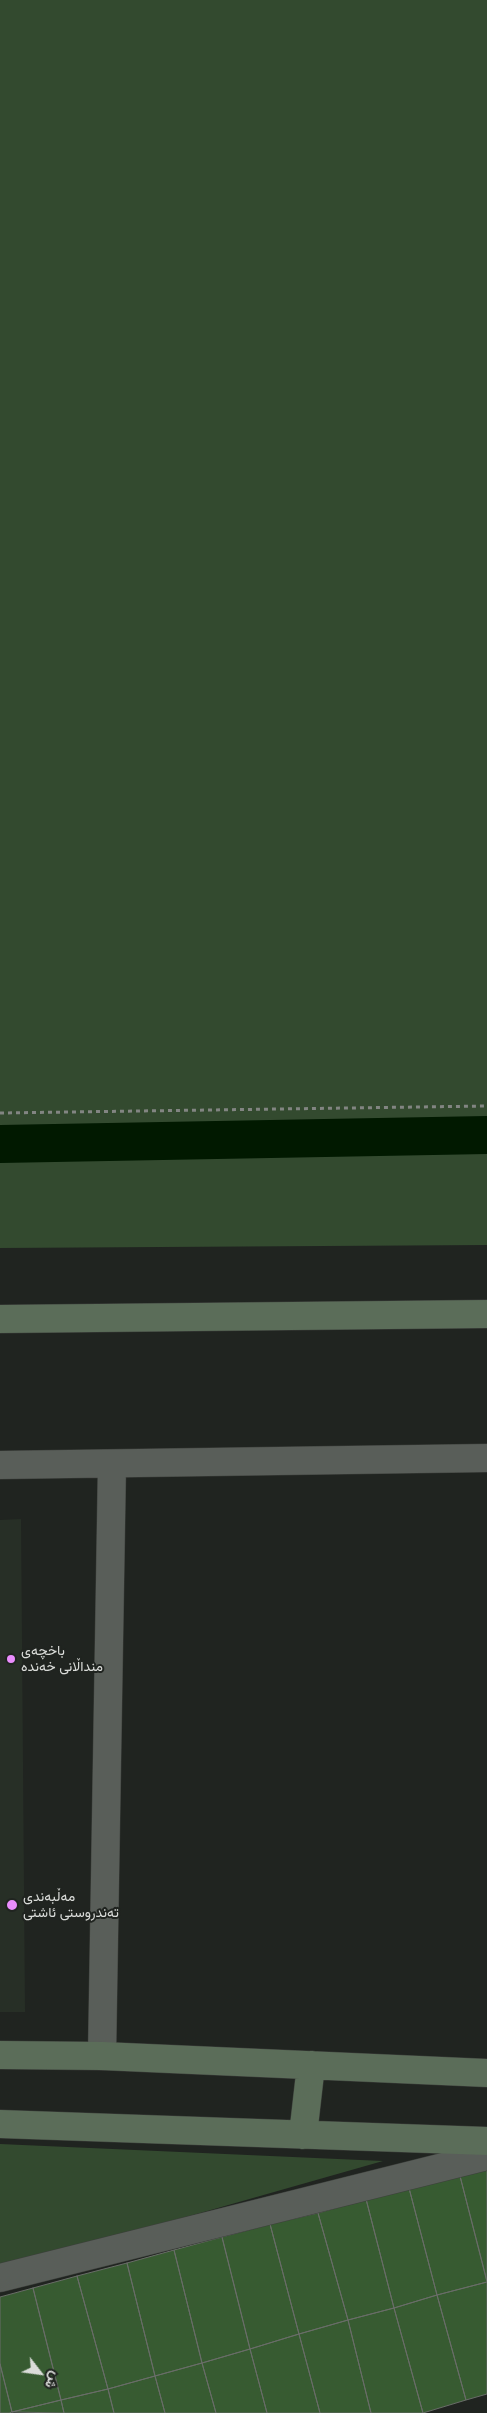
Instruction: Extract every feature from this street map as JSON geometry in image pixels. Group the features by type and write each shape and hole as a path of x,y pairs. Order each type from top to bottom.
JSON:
{"street":[{"path":"0,1319 487,1314"},
{"path":"0,1465 487,1458"},
{"path":"102,2056 112,1464"},
{"path":"0,2055 102,2056 487,2073"},
{"path":"303,2135 311,2065"},
{"path":"0,2124 487,2141"},
{"path":"0,2278 487,2156"}],"path":[{"path":"0,1113 487,1106"}],"shaded area":[{"path":"21,1519 25,2012 0,2012 0,1520"}],"green space":[{"path":"0,0 487,0 487,1245 0,1248"},
{"path":"0,2144 383,2161 0,2270"}],"building":[{"path":"487,2169 487,2281 460,2176"},
{"path":"460,2176 487,2282 437,2295 409,2188"},
{"path":"409,2188 437,2295 394,2308 366,2199"},
{"path":"366,2199 394,2308 348,2320 318,2213"},
{"path":"318,2213 348,2320 299,2334 270,2224"},
{"path":"270,2224 299,2334 250,2349 222,2237"},
{"path":"222,2237 250,2349 202,2363 174,2250"},
{"path":"174,2250 202,2363 155,2376 127,2263"},
{"path":"127,2263 155,2376 108,2389 77,2276"},
{"path":"77,2276 108,2389 61,2400 33,2288"},
{"path":"487,2282 487,2394 466,2400 437,2295"},
{"path":"33,2288 61,2400 12,2412 0,2364 0,2297"},
{"path":"437,2295 466,2400 423,2413 394,2308"},
{"path":"394,2308 423,2413 371,2413 348,2320"},
{"path":"348,2320 371,2413 320,2413 299,2334"},
{"path":"299,2334 320,2413 267,2413 250,2349"},
{"path":"250,2349 267,2413 216,2413 202,2363"},
{"path":"202,2363 216,2413 165,2413 155,2376"},
{"path":"0,2364 12,2412 9,2413 0,2413"},
{"path":"155,2376 165,2413 114,2413 108,2389"},
{"path":"108,2389 114,2413 64,2413 61,2400"},
{"path":"61,2400 64,2413 12,2412"}],"waterway":[{"path":"0,1144 487,1135"}],"place":[{"name":"باخچەی منداڵانی خەندە","path":"11,1659"},
{"name":"مەڵبەندی تەندروستی ئاشتی","path":"12,1905"}]}
